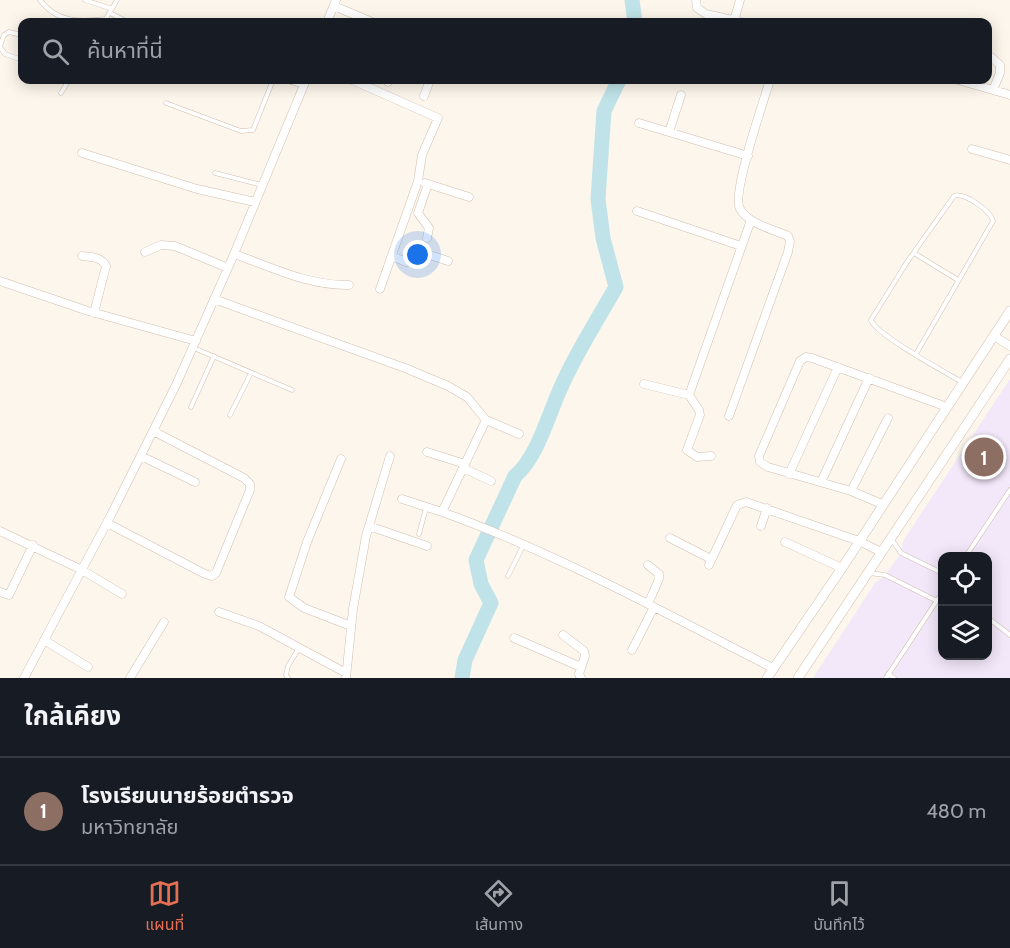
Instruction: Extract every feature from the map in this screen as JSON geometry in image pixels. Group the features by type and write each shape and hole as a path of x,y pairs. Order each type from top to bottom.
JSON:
{"street":[{"path":"696,0 695,4 700,11 724,18"},
{"path":"738,18 740,0"},
{"path":"329,18 335,3 364,18"},
{"path":"992,58 1000,65 1000,73 993,90"},
{"path":"27,677 44,640 141,456 194,344 305,84"},
{"path":"361,84 437,117 438,120 422,155 418,181 380,289"},
{"path":"424,96 428,84"},
{"path":"729,416 790,241 788,236 751,220 737,204 740,184 769,84"},
{"path":"972,84 1010,95"},
{"path":"669,132 681,95"},
{"path":"639,123 748,156"},
{"path":"972,149 1010,160"},
{"path":"82,153 197,189 255,202"},
{"path":"418,181 469,197"},
{"path":"427,238 429,228 418,213 428,184"},
{"path":"637,211 741,246"},
{"path":"689,395 751,220"},
{"path":"145,252 161,245 175,246 228,268"},
{"path":"234,254 302,279 329,285 349,285"},
{"path":"392,255 406,262 418,261 423,256 448,261"},
{"path":"82,256 98,258 104,261 106,266 94,313"},
{"path":"0,281 194,344"},
{"path":"214,299 405,368 448,386 467,397 486,420 519,434"},
{"path":"767,678 842,568 1010,311"},
{"path":"994,336 1010,346"},
{"path":"882,504 851,491 789,474 760,462 759,456 800,361 808,357 947,407"},
{"path":"798,678 890,536 1010,359"},
{"path":"789,474 838,367"},
{"path":"821,482 869,378"},
{"path":"644,384 689,395 700,415 687,450 697,457 711,456"},
{"path":"851,491 888,418"},
{"path":"442,512 486,420"},
{"path":"107,523 205,574 212,576 216,573 246,503 250,490 249,484 244,478 153,431"},
{"path":"427,452 464,466 491,481"},
{"path":"141,456 195,483"},
{"path":"219,612 259,626 300,647 346,676 351,626 369,526 390,456"},
{"path":"341,459 307,542 289,597 304,608 351,626"},
{"path":"402,499 478,525 524,544 773,668"},
{"path":"670,538 710,562 737,505 746,502 859,541 881,552"},
{"path":"761,526 767,508"},
{"path":"369,526 427,546"},
{"path":"0,531 82,570 122,594"},
{"path":"785,542 842,568"},
{"path":"0,592 9,596 33,545"},
{"path":"632,650 651,606 659,574 648,565"},
{"path":"130,678 164,622"},
{"path":"563,635 584,651 585,656 579,674 581,678"},
{"path":"514,638 581,667"},
{"path":"44,640 88,667"}],"lane":[{"path":"40,0 45,6 66,18"},
{"path":"85,0 122,18"},
{"path":"107,18 117,0"},
{"path":"18,34 9,32 4,35 0,46 5,54 18,59"},
{"path":"61,93 67,84"},
{"path":"166,103 241,131 253,130 260,118 272,84"},
{"path":"215,173 262,185"},
{"path":"916,354 993,221 988,212 959,194 954,196 914,252 872,320 873,325 880,332 963,383"},
{"path":"914,252 958,280"},
{"path":"194,344 214,356 292,390"},
{"path":"191,407 214,356"},
{"path":"230,415 251,373"},
{"path":"969,552 1010,490"},
{"path":"419,534 426,507"},
{"path":"890,536 901,553 938,571"},
{"path":"508,576 524,544"},
{"path":"867,573 885,575 937,601 887,676 894,678"},
{"path":"992,622 1010,635"},
{"path":"288,678 286,675 288,666 300,647"}],"shaded area":[{"path":"1010,379 1010,678 813,678 875,583 885,575 901,553 903,541"}],"waterway":[{"path":"632,0 634,18"},
{"path":"462,678 465,660 491,603 481,584 476,560 515,476 537,446 574,360 616,287 603,238 598,199 604,111 617,84"}],"place":[{"name":"โรงเรียนนายร้อยตำรวจ","path":"984,457"}]}
